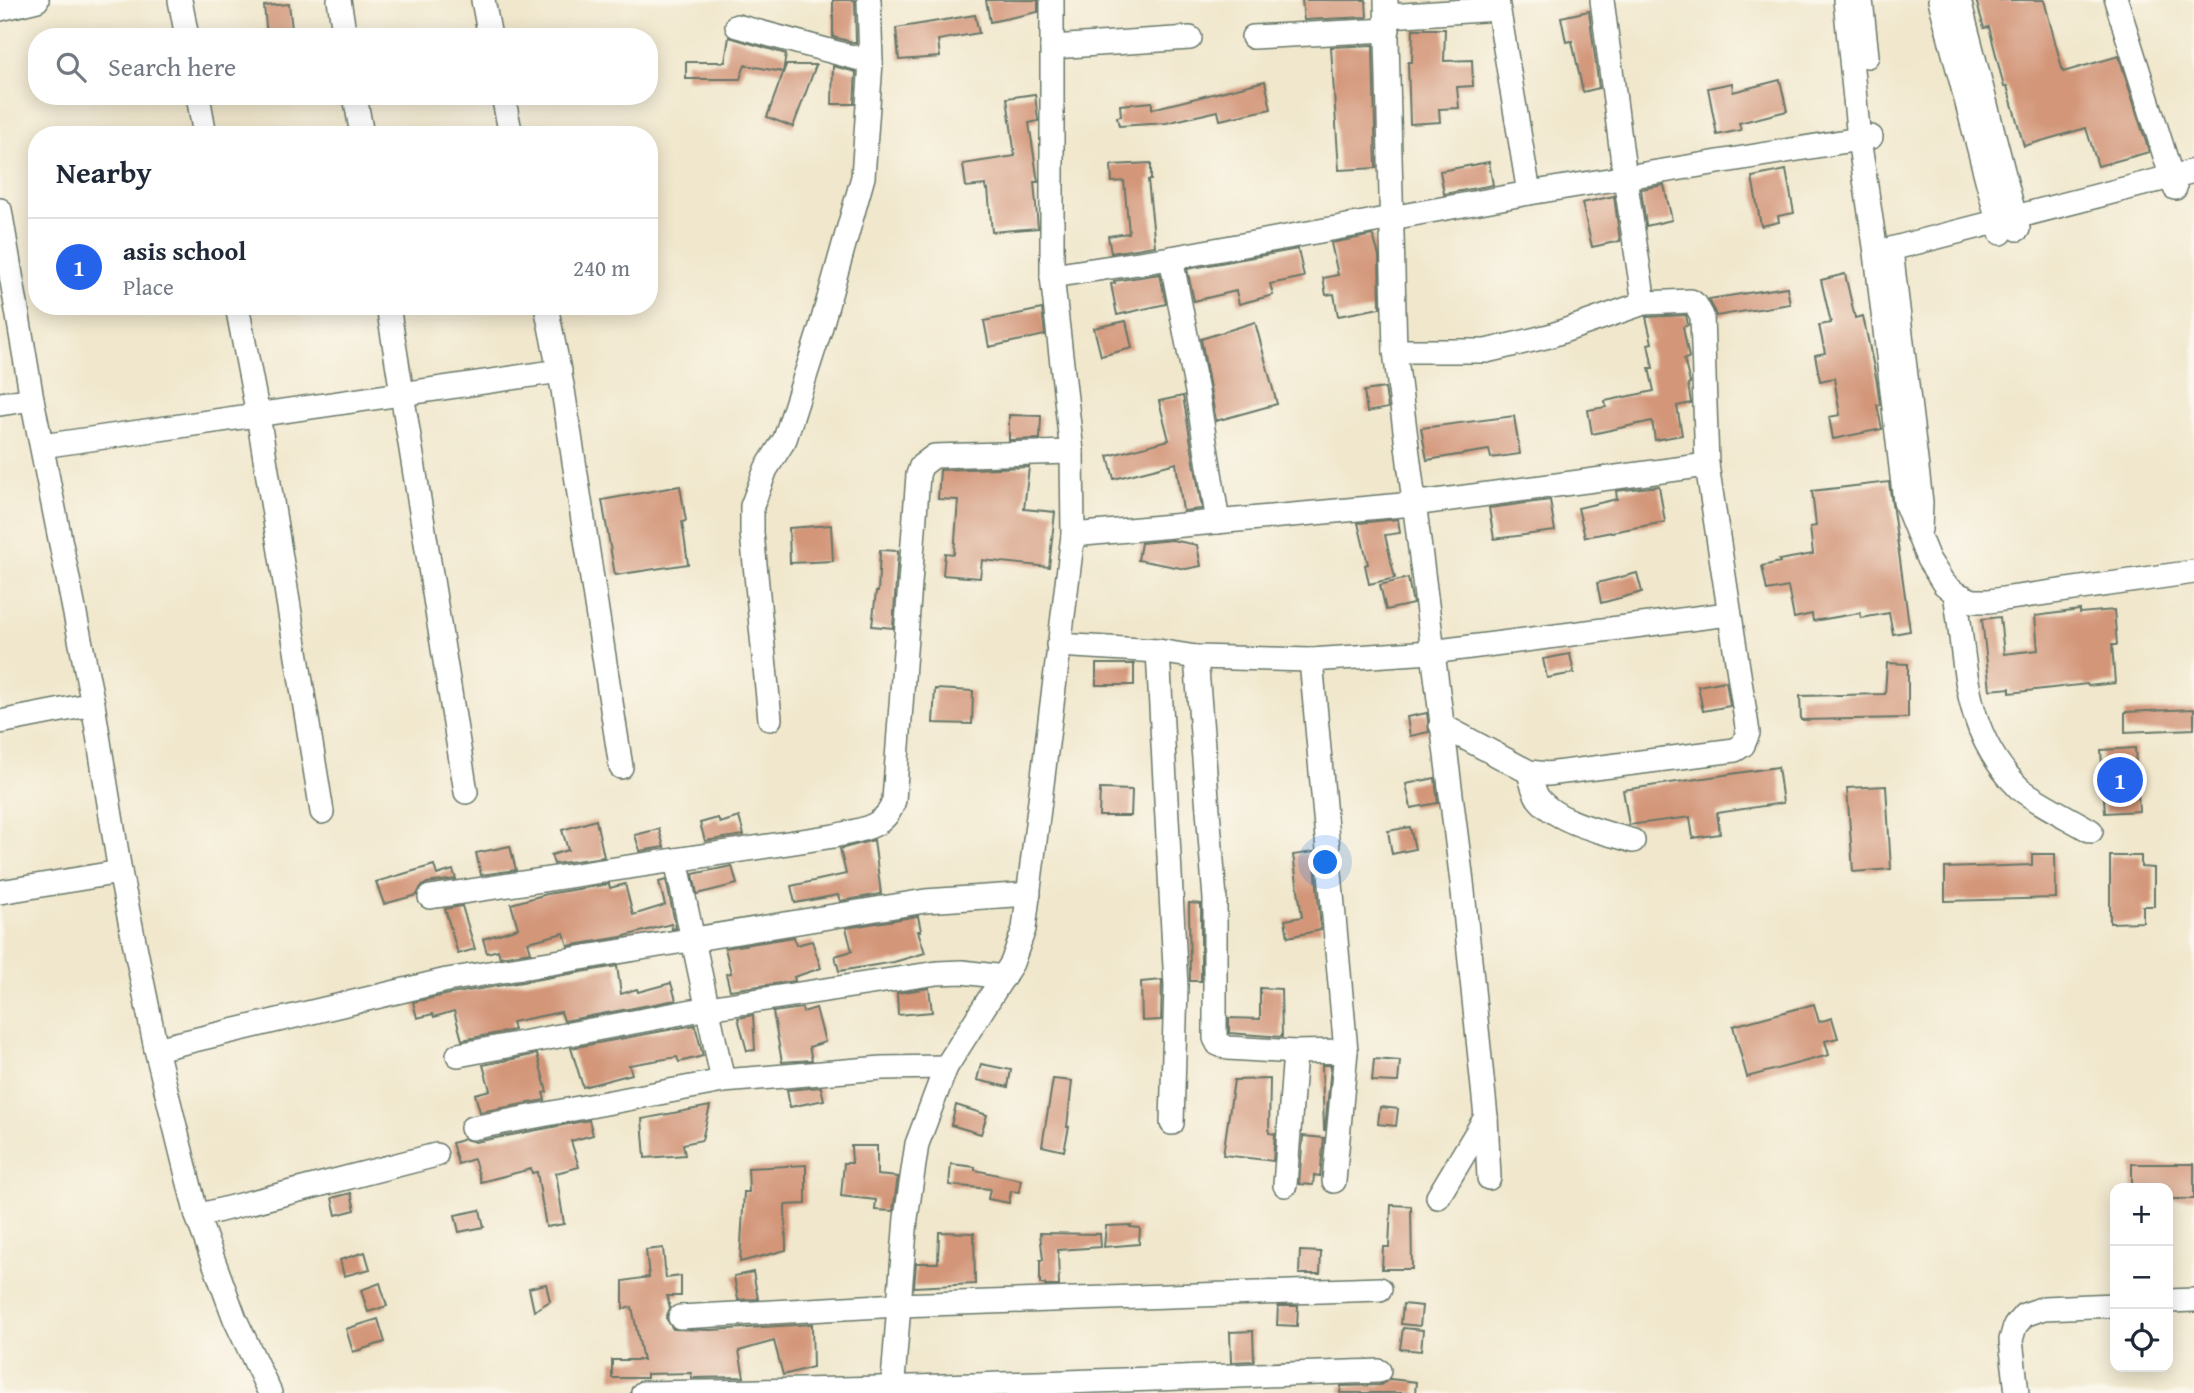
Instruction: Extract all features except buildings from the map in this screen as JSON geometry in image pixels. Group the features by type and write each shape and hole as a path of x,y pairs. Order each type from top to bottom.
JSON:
{"street":[{"path":"0,9 37,0"},
{"path":"180,0 185,28"},
{"path":"339,0 344,28"},
{"path":"483,0 489,28"},
{"path":"770,719 752,533 752,506 765,469 786,439 863,177 871,62 869,0"},
{"path":"892,1390 906,1218 917,1144 946,1067 1012,963 1024,929 1073,536 1072,452 1052,276 1052,0"},
{"path":"1602,0 1644,303"},
{"path":"1845,0 1922,502 1920,536 1936,574 1955,593 1973,601 1989,601 2194,572"},
{"path":"1861,0 1866,138"},
{"path":"1940,0 2008,225"},
{"path":"1959,0 2008,225"},
{"path":"2116,0 2182,180"},
{"path":"2129,0 2182,180"},
{"path":"1253,37 1387,15 1498,4 1529,193"},
{"path":"1387,15 1395,351 1462,882 1486,1117 1489,1178"},
{"path":"737,26 871,62"},
{"path":"1052,47 1190,38"},
{"path":"200,105 203,126"},
{"path":"357,105 360,126"},
{"path":"505,105 509,126"},
{"path":"1052,276 1171,258 1529,193 1866,138"},
{"path":"1884,256 2182,180"},
{"path":"0,210 32,398 93,704 120,872 156,1049 197,1216 235,1319 271,1393"},
{"path":"1171,258 1219,522"},
{"path":"1395,351 1486,351 1549,336 1644,303 1691,301 1700,310 1707,465 1748,733 1743,745 1735,750 1548,774 1528,772 1441,725"},
{"path":"239,315 258,415 322,812"},
{"path":"389,315 466,792"},
{"path":"548,315 560,371 621,767"},
{"path":"42,446 560,371"},
{"path":"0,404 32,398"},
{"path":"430,897 834,836 882,821 891,812 894,800 921,466 934,457 1072,452"},
{"path":"1073,536 1413,504 1707,465"},
{"path":"1955,593 1970,703 1989,752 2020,789 2091,831"},
{"path":"1058,645 1158,651 1196,657 1311,660 1431,652 1728,614"},
{"path":"1158,651 1176,986 1172,1123"},
{"path":"1196,657 1215,899 1215,1038 1218,1044 1228,1048 1295,1052 1346,1051"},
{"path":"1311,660 1346,1051 1334,1181"},
{"path":"0,722 93,704"},
{"path":"1528,772 1539,799 1548,807 1570,821 1633,841"},
{"path":"676,860 723,1081"},
{"path":"0,892 120,872"},
{"path":"156,1049 447,980 925,901 1029,894"},
{"path":"458,1055 708,1008 937,973 962,972 1004,977"},
{"path":"1285,1185 1295,1052"},
{"path":"472,1128 723,1081 883,1068 946,1067"},
{"path":"1438,1197 1486,1117"},
{"path":"197,1216 436,1155"},
{"path":"680,1317 899,1305 1380,1289"},
{"path":"2173,1301 2194,1300"},
{"path":"2017,1393 2011,1340 2015,1326 2024,1314 2044,1308 2110,1305"},
{"path":"643,1393 892,1390 1379,1371"}],"place":[{"name":"asis school","path":"2120,780"}]}
